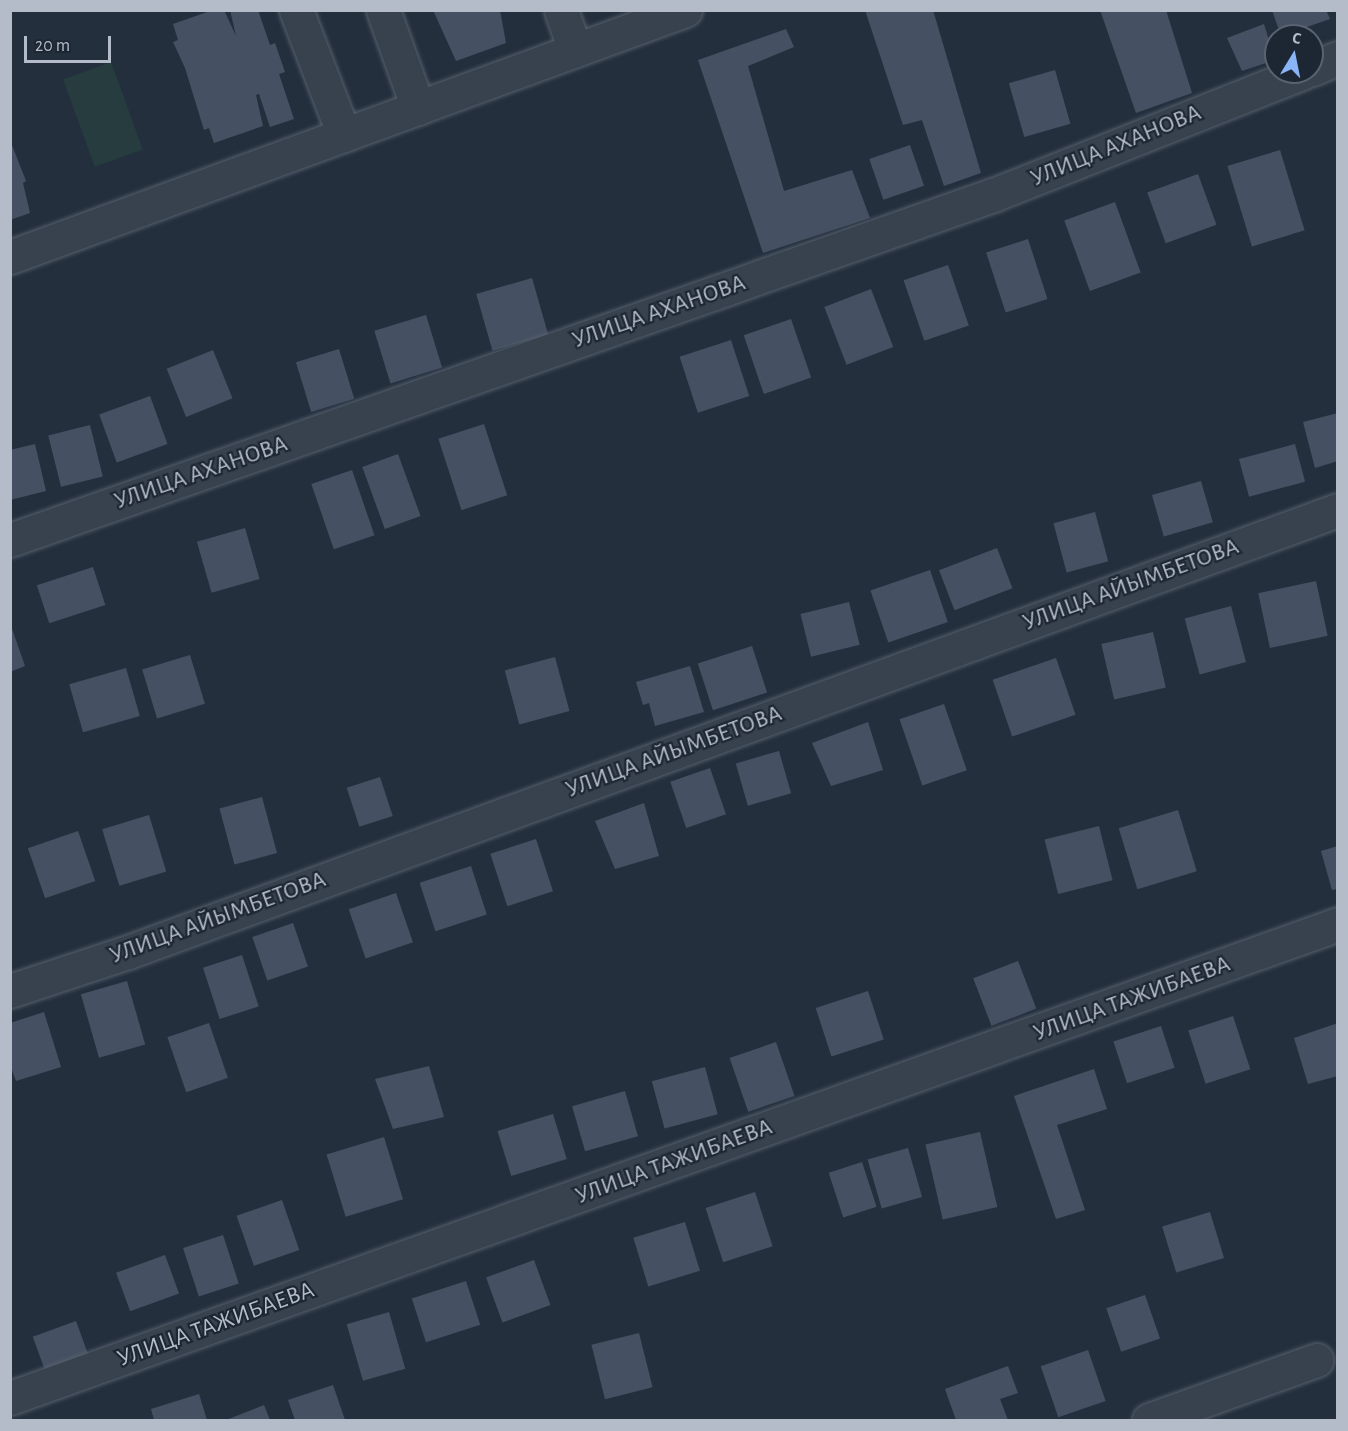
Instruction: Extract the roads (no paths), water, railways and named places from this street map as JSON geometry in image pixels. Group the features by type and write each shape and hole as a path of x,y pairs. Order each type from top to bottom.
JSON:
{"street":[{"path":"296,10 344,135"},
{"path":"383,10 418,108"},
{"path":"561,10 575,50"},
{"path":"10,256 685,10"},
{"path":"1324,64 1338,58"},
{"name":"УЛИЦА АХАНОВА","path":"10,540 993,195 1273,84"},
{"name":"УЛИЦА АЙЫМБЕТОВА","path":"10,991 128,952 1338,510"},
{"name":"УЛИЦА ТАЖИБАЕВА","path":"10,1398 1338,924"},
{"path":"1149,1420 1317,1360"}]}
